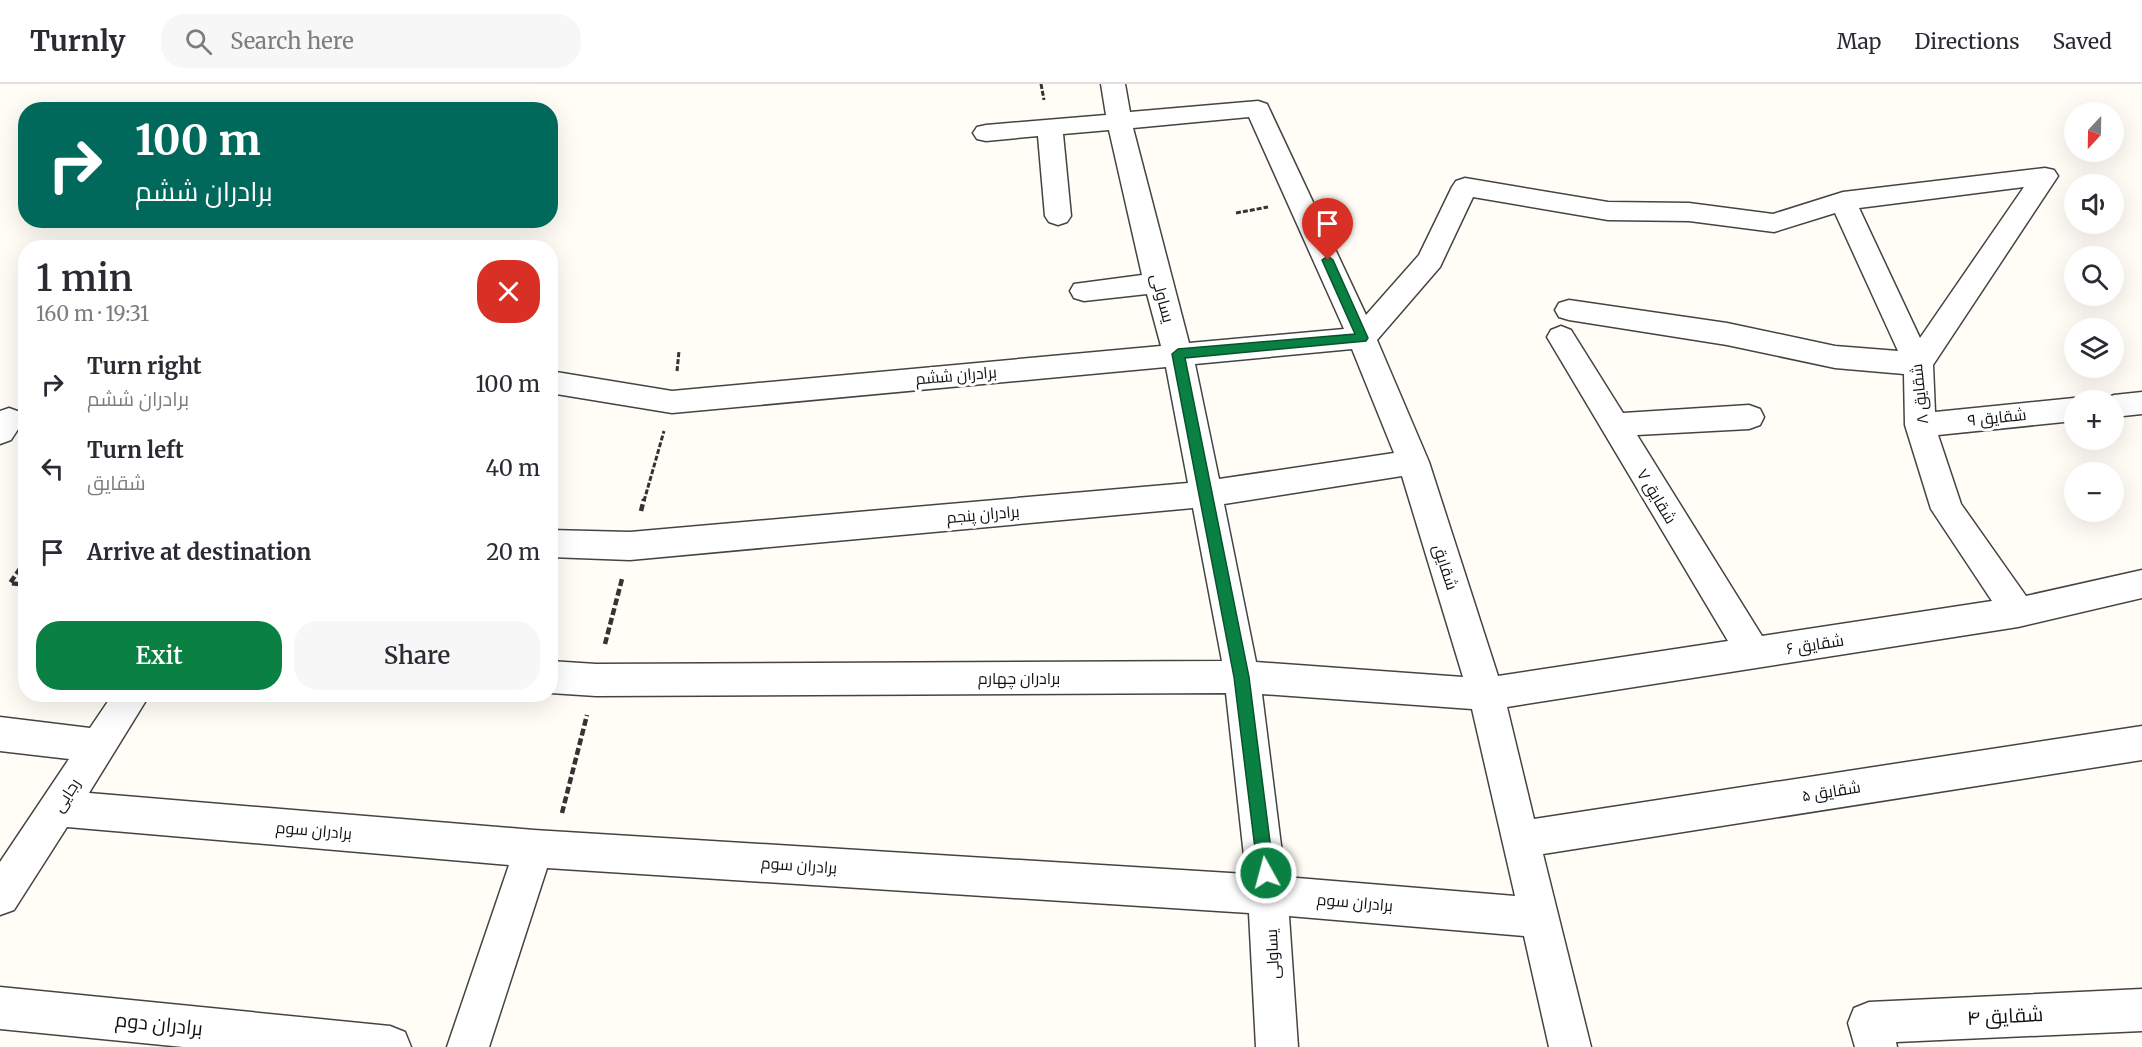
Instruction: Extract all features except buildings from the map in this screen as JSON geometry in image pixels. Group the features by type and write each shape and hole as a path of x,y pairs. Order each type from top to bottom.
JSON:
{"street":[{"name":"یساولی","path":"1113,84 1119,120 1158,283 1178,354 1242,677 1268,895 1276,1047"},
{"name":"شقایق","path":"1119,120 1258,109 1362,338 1413,462 1486,694 1570,1047"},
{"path":"986,133 1119,120"},
{"path":"1050,127 1058,216"},
{"path":"1362,338 1430,260 1465,187 1608,211 1689,212 1774,223 1843,201 2044,176 1918,364"},
{"name":"شقایق ۸","path":"1843,201 1918,364 1920,425 1947,509 2019,612"},
{"path":"1084,291 1158,283"},
{"name":"شقایق ۷","path":"1754,654 1614,425 1565,323 1727,334 1835,357 1918,364"},
{"name":"برادران ششم","path":"558,383 672,402 1362,338"},
{"path":"2124,405 2142,403"},
{"name":"شقایق ۹","path":"1920,425 2064,411"},
{"path":"1614,425 1749,417"},
{"name":"برادران پنجم","path":"558,543 630,546 1207,494 1413,462"},
{"name":"شقایق ۶","path":"1486,694 2019,612 2142,584"},
{"name":"برادران چهارم","path":"558,678 596,680 1242,677 1486,694"},
{"name":"رجایی","path":"0,896 128,702"},
{"path":"0,734 99,746"},
{"name":"شقایق ۵","path":"1521,839 2142,742"},
{"name":"برادران سوم","path":"58,808 543,849 1268,895 1540,918"},
{"path":"468,1047 543,849"},
{"name":"برادران دوم","path":"0,1008 390,1047"},
{"name":"شقایق ۴","path":"1873,1035 2142,1010"}],"path":[{"path":"543,849 596,680 630,546 672,402 680,351"},
{"path":"18,572 10,583 18,584"}],"route":[{"path":"1266,873 1242,677 1178,354 1362,338 1328,260"}]}
